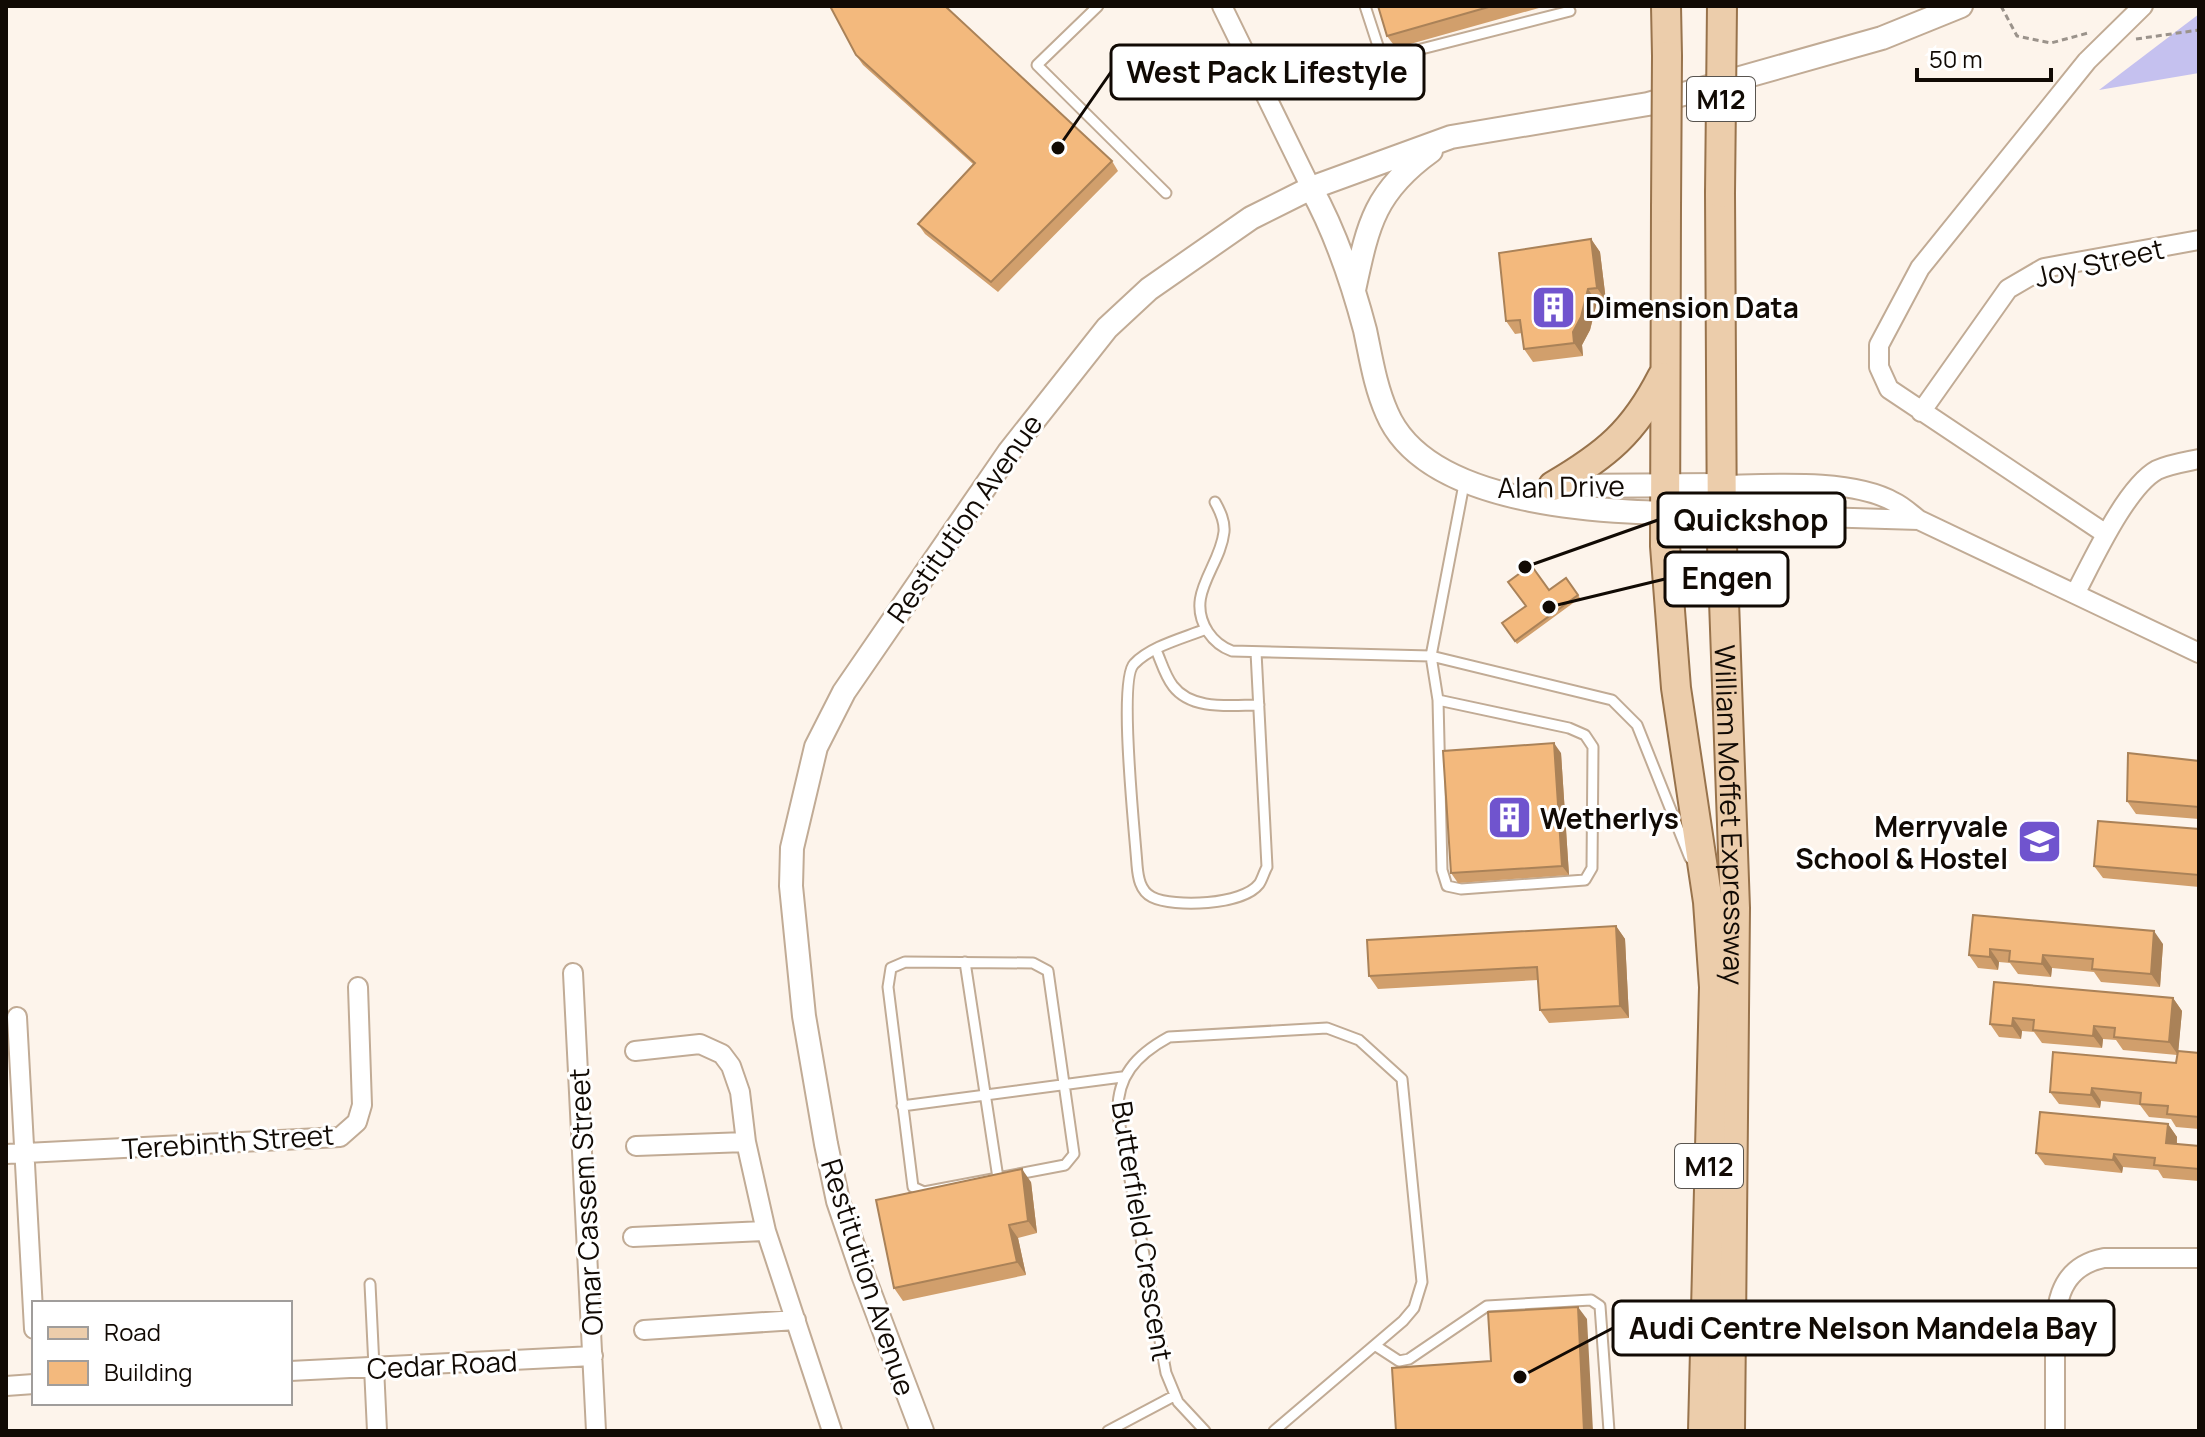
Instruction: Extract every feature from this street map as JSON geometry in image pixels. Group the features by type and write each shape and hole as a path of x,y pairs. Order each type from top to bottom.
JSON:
{"main road":[{"name":"William Moffet Expressway","path":"1666,6 1664,513 1676,688 1708,902 1714,987 1703,1431"},
{"name":"William Moffet Expressway","path":"1722,6 1722,514 1735,908 1730,1431"},
{"path":"1553,486 1584,468 1626,435 1641,417 1664,373"}],"street":[{"path":"1222,6 1311,188 1354,292 1388,415 1411,447 1437,467 1474,483"},
{"name":"Restitution Avenue","path":"922,1431 838,1201 804,1016 791,886 792,848 816,747 844,692 1009,452 1107,328 1149,289 1251,218 1311,188 1451,137 1648,104 1882,38 1961,6"},
{"path":"2106,534 1890,390 1879,367 1879,345 1920,268 2087,61 2143,6"},
{"path":"1354,292 1368,227 1378,203 1409,167 1451,137"},
{"name":"Joy Street","path":"1921,412 2008,289 2024,277 2044,268 2199,240"},
{"path":"2075,594 2106,534 2146,478 2168,466 2199,459"},
{"name":"Alan Drive","path":"1474,483 1535,501 1664,513 1919,520"},
{"name":"Alan Drive","path":"1474,483 1821,486 1869,491 1895,502 1919,520 2199,653"},
{"name":"Omar Cassem Street","path":"573,973 596,1431"},
{"name":"Terebinth Street","path":"15,1154 340,1137 357,1122 362,1105 358,987"},
{"path":"17,1017 15,1154 32,1311"},
{"path":"635,1051 700,1044 722,1054 731,1066 740,1092 746,1142 766,1231 832,1431"},
{"path":"636,1146 746,1142"},
{"path":"633,1237 766,1231"},
{"path":"2055,1431 2055,1305 2067,1279 2089,1261 2104,1258 2199,1258"},
{"path":"644,1330 796,1320"},
{"name":"Cedar Road","path":"292,1371 593,1356"},
{"path":"374,1367 377,1431"},
{"path":"6,1386 32,1384"}],"lane":[{"path":"1098,6 1037,65 1166,193"},
{"path":"1365,6 1380,52 1390,57 1570,11"},
{"path":"1438,700 1569,728 1585,735 1593,747 1592,868 1585,880 1461,889 1447,886 1442,870 1438,700 1431,656 1474,483"},
{"path":"1215,502 1224,529 1198,604 1206,629 1223,648 1256,652 1431,656 1612,700 1621,706 1644,738 1708,902"},
{"path":"1206,629 1156,650 1134,663 1129,673 1126,701 1137,865 1139,882 1150,896 1170,902 1198,903 1242,896 1259,885 1267,867 1256,652"},
{"path":"1156,650 1173,686 1187,698 1206,705 1259,705"},
{"path":"905,962 1033,963 1048,971 1064,1084 1074,1154 1071,1160 998,1178 918,1191 913,1187 902,1106 888,987 891,968 905,962"},
{"path":"965,962 998,1178"},
{"name":"Butterfield Crescent","path":"1205,1431 1174,1396 1166,1373 1118,1115 1122,1077 1151,1047 1169,1037 1327,1028 1359,1040 1402,1079 1422,1282 1414,1308 1376,1346 1274,1431"},
{"path":"902,1106 1122,1077"},
{"path":"370,1284 374,1367"},
{"path":"1376,1346 1399,1361 1409,1359 1487,1306 1591,1300 1600,1306 1609,1431"},
{"path":"1108,1431 1174,1396"}],"shaded area":[{"path":"2199,14 2199,73 2099,90"}],"building":[{"path":"830,6 945,6 1112,161 991,282 918,224 975,163 856,55"},
{"path":"1378,6 1492,6 1387,36"},
{"name":"Dimension Data","path":"1591,239 1597,288 1588,289 1581,317 1573,332 1574,343 1524,349 1520,320 1506,321 1499,253"},
{"path":"1531,565 1549,590 1566,578 1578,595 1515,641 1502,623 1526,606 1508,582"},
{"name":"Wetherlys","path":"1554,743 1562,866 1451,873 1443,751"},
{"path":"2128,753 2199,761 2199,807 2127,801"},
{"path":"2098,821 2199,829 2199,875 2094,866"},
{"path":"1973,915 2154,931 2151,974 2092,969 2093,959 2043,955 2042,964 2009,961 2010,951 1990,949 1990,957 1969,955"},
{"path":"1616,926 1620,1006 1540,1010 1537,967 1369,976 1367,940"},
{"path":"1994,982 2173,998 2169,1042 2114,1037 2115,1028 2094,1026 2093,1036 2033,1030 2034,1020 2013,1018 2012,1026 1990,1024"},
{"path":"2178,1051 2199,1053 2199,1117 2167,1114 2168,1106 2140,1104 2141,1093 2092,1088 2091,1095 2050,1092 2053,1052 2176,1063"},
{"path":"2040,1112 2168,1124 2166,1143 2199,1146 2199,1169 2154,1165 2155,1158 2114,1154 2113,1160 2036,1153"},
{"path":"1022,1169 1028,1221 1009,1225 1017,1262 894,1288 876,1200"},
{"path":"1578,1307 1584,1431 1396,1431 1392,1368 1491,1361 1488,1312"}],"place":[{"name":"West Pack Lifestyle","path":"1058,148"},
{"name":"Dimension Data","path":"1554,307"},
{"name":"Quickshop","path":"1525,567"},
{"name":"Engen","path":"1549,607"},
{"name":"Wetherlys","path":"1509,818"},
{"name":"Merryvale School & Hostel","path":"2039,842"},
{"name":"Audi Centre Nelson Mandela Bay","path":"1520,1377"}]}
